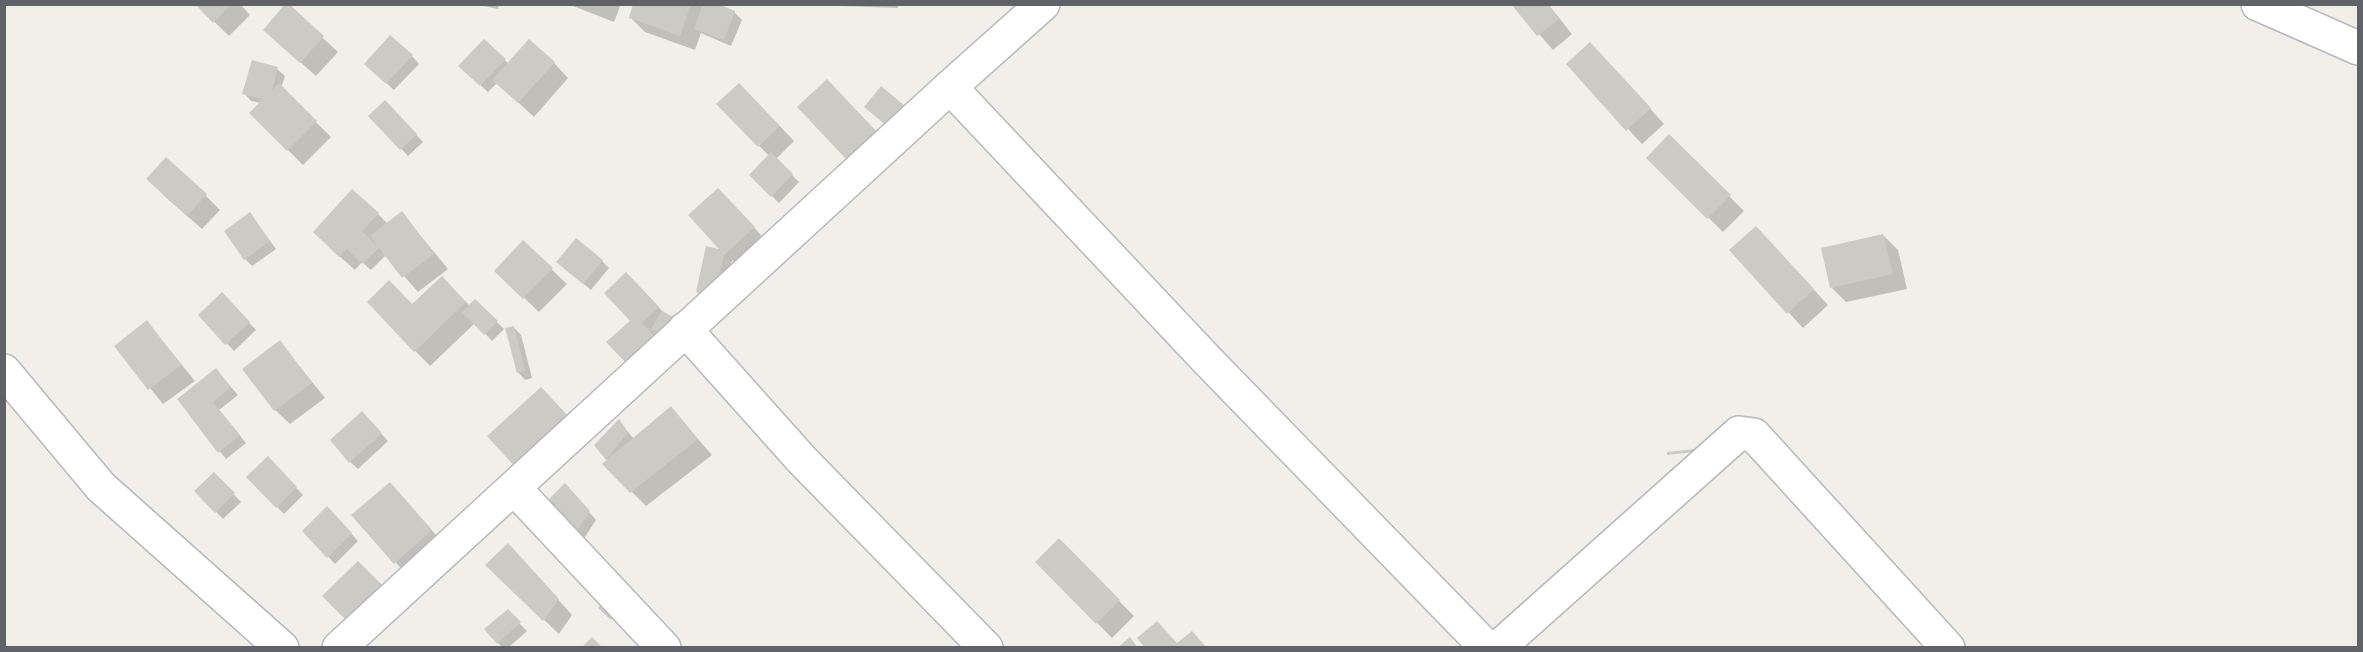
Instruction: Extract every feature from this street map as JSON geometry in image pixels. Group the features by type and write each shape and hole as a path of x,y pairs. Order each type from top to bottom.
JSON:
{"street":[{"path":"339,648 1043,4"},
{"path":"2258,4 2358,48"},
{"path":"950,87 1208,361 1487,648"},
{"path":"686,329 802,460 986,648"},
{"path":"4,371 101,487 282,648"},
{"path":"1498,648 1739,433 1754,435 1948,648"},
{"path":"514,488 664,648"}],"building":[{"path":"195,4 231,4 213,23"},
{"path":"285,4 289,4 324,36 300,63 263,30"},
{"path":"633,4 691,4 680,36 629,18"},
{"path":"703,4 718,4 735,11 724,40 694,29"},
{"path":"1511,4 1547,4 1559,19 1537,36"},
{"path":"390,35 413,55 386,84 364,64"},
{"path":"484,39 506,59 480,86 458,66"},
{"path":"529,39 555,62 518,103 492,80"},
{"path":"1590,42 1651,108 1626,131 1566,64"},
{"path":"252,60 278,67 272,90 279,83 317,121 287,151 249,113 263,99 242,94"},
{"path":"827,79 877,132 847,160 797,107"},
{"path":"739,83 780,126 758,147 716,104"},
{"path":"881,86 905,106 888,127 864,107"},
{"path":"385,100 417,134 400,150 368,116"},
{"path":"1669,134 1731,195 1707,219 1646,158"},
{"path":"771,152 793,174 771,197 749,175"},
{"path":"166,157 207,194 187,216 146,179"},
{"path":"718,188 755,227 724,255 715,297 696,292 706,246 719,249 688,215"},
{"path":"352,189 379,213 362,231 379,248 362,264 347,249 339,257 313,232"},
{"path":"402,211 434,254 402,278 370,236"},
{"path":"250,212 270,241 244,260 224,231"},
{"path":"1756,226 1814,289 1787,314 1729,250"},
{"path":"1883,234 1893,274 1830,288 1821,248"},
{"path":"576,238 603,260 583,284 556,262"},
{"path":"523,240 553,268 523,299 494,271"},
{"path":"626,272 659,307 642,323 656,338 628,365 606,342 630,321 604,293"},
{"path":"442,276 466,302 414,352 367,302 389,280 412,304"},
{"path":"222,292 250,322 225,345 198,315"},
{"path":"475,299 498,321 484,335 462,312"},
{"path":"662,311 677,319 666,338 651,329"},
{"path":"147,320 181,365 148,390 114,346"},
{"path":"514,326 525,371 517,373 505,328"},
{"path":"280,340 312,383 274,411 242,369"},
{"path":"216,368 231,387 213,402 240,435 218,453 177,399"},
{"path":"541,387 570,418 516,468 487,436"},
{"path":"671,406 698,439 630,493 602,464"},
{"path":"362,411 382,433 349,463 330,440"},
{"path":"619,419 628,432 606,460 594,445"},
{"path":"1713,447 1713,450 1667,455 1667,452"},
{"path":"268,456 297,487 276,508 246,477"},
{"path":"214,472 235,493 215,513 194,491"},
{"path":"390,482 432,530 394,564 351,515"},
{"path":"565,483 590,511 575,534 546,502"},
{"path":"327,506 352,533 327,558 302,531"},
{"path":"1059,538 1120,600 1096,624 1035,562"},
{"path":"508,543 559,599 543,621 485,565"},
{"path":"358,561 383,586 347,621 322,596"},
{"path":"606,598 620,608 611,620 598,608"},
{"path":"508,609 521,622 497,644 484,629"},
{"path":"1157,621 1177,643 1192,631 1207,648 1145,648 1137,638"},
{"path":"592,637 603,648 581,648"},
{"path":"1130,637 1138,648 1117,648"}]}
